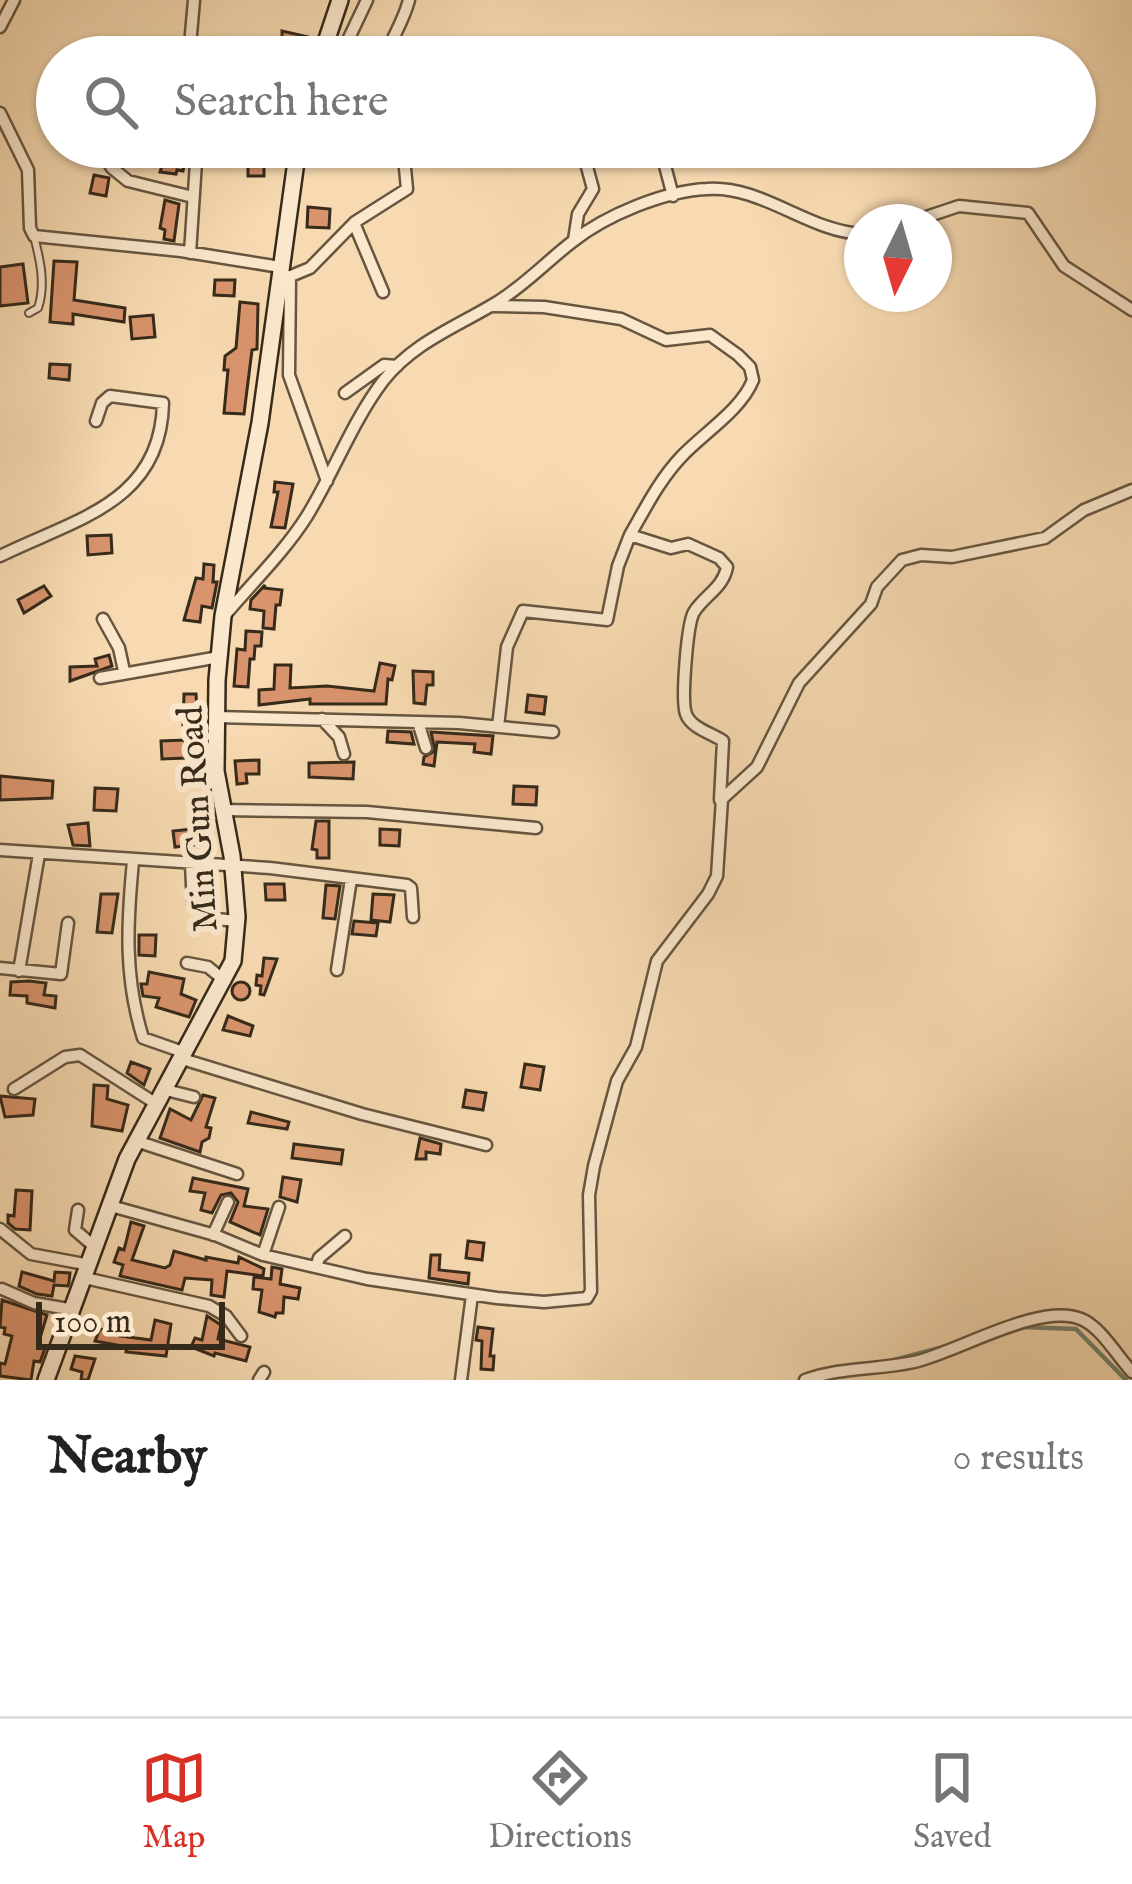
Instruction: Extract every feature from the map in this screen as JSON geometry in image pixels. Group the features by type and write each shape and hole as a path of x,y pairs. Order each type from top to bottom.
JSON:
{"street":[{"path":"0,27 14,0"},
{"path":"191,36 194,0"},
{"path":"328,36 340,0"},
{"path":"350,36 367,0"},
{"path":"392,36 406,18 409,0"},
{"path":"0,113 28,170 34,236 190,253 282,274 310,268 354,223 408,187 406,168"},
{"path":"112,168 128,181 194,197"},
{"path":"190,253 196,168"},
{"name":"Min Gun Road","path":"46,1380 136,1141 233,961 237,921 233,866 216,771 219,657 260,422 295,168"},
{"path":"574,240 578,214 593,193 587,168"},
{"path":"666,168 673,196"},
{"path":"224,616 290,539 327,481 361,413 397,365 431,337 491,306 574,240 620,215 696,190 752,196 844,232"},
{"path":"952,208 1028,213 1064,266 1132,310"},
{"path":"354,223 382,292"},
{"path":"282,274 290,375 327,481"},
{"path":"491,306 544,307 621,319 666,340 704,334 719,340 750,368 754,380 745,396 656,487 618,566 609,620 521,613 507,647 498,727"},
{"path":"345,393 384,365 397,365"},
{"path":"0,556 111,502 141,477 154,451 163,404 110,396 96,421"},
{"path":"721,805 728,791 757,767 799,682 871,604 877,587 902,560 1046,538 1084,510 1132,490"},
{"path":"111,1206 213,1235 263,1255 316,1267 472,1295 544,1302 582,1301 590,1296 589,1195 594,1166 608,1129 617,1081 636,1047 656,961 717,876 721,805 723,741 690,721 684,702 688,626 700,603 723,580 726,564 688,544 671,548 630,535"},
{"path":"103,619 119,648 124,671"},
{"path":"100,678 219,657"},
{"path":"216,717 418,722 553,732"},
{"path":"322,719 339,737 344,754"},
{"path":"418,722 426,748"},
{"path":"222,810 368,812 536,828"},
{"path":"0,850 233,866 410,886 413,917"},
{"path":"20,971 39,854"},
{"path":"133,862 126,953 142,1038 362,1114 486,1145"},
{"path":"190,865 194,904 215,919 237,921"},
{"path":"338,970 351,878"},
{"path":"0,968 61,974 68,923"},
{"path":"187,963 208,967 225,981"},
{"path":"14,1089 65,1057 80,1055 159,1096 194,1097"},
{"path":"136,1141 237,1174"},
{"path":"213,1235 228,1202"},
{"path":"263,1255 279,1207"},
{"path":"78,1210 75,1230 96,1248"},
{"path":"0,1229 31,1254 209,1306 226,1316 241,1336"},
{"path":"316,1267 323,1253 345,1236"},
{"path":"2,1289 34,1303 74,1310"},
{"path":"461,1380 472,1295"},
{"path":"805,1380 850,1367 914,1362 1057,1315 1091,1324 1132,1372"}],"lane":[{"path":"29,313 38,308 41,296 34,236"}],"building":[{"path":"161,168 184,168 176,174 160,172"},
{"path":"248,168 264,168 264,176 248,176"},
{"path":"94,175 109,178 106,196 90,193"},
{"path":"165,200 179,204 174,241 164,239 165,230 160,228"},
{"path":"308,207 330,209 329,228 307,227"},
{"path":"54,261 77,262 74,300 125,308 124,322 73,314 73,324 50,322"},
{"path":"23,264 28,303 0,306 0,267"},
{"path":"215,280 235,280 234,296 214,295"},
{"path":"240,302 258,304 257,349 252,350 244,414 224,413 225,356 236,348"},
{"path":"153,315 155,337 132,339 130,317"},
{"path":"50,364 70,365 69,380 49,378"},
{"path":"275,482 293,484 285,528 271,527 278,492 274,492"},
{"path":"111,535 112,553 88,555 87,536"},
{"path":"204,564 214,565 213,582 217,582 212,608 202,606 200,622 184,620 196,578 203,579"},
{"path":"265,585 282,590 274,629 263,628 264,611 250,609 251,600"},
{"path":"44,586 51,596 24,613 18,600"},
{"path":"246,631 262,632 261,646 255,646 254,659 250,659 248,687 234,686 237,649 245,650"},
{"path":"109,655 112,666 70,681 70,667 97,666 95,659"},
{"path":"380,663 395,666 392,680 388,679 386,704 310,704 310,699 259,705 259,690 274,689 275,665 291,665 290,688 374,691"},
{"path":"413,671 433,672 425,704 414,703"},
{"path":"184,694 196,694 198,725 183,725"},
{"path":"528,695 546,697 544,714 526,712"},
{"path":"388,731 411,732 414,744 387,742"},
{"path":"431,732 493,736 491,754 474,752 475,744 437,742 434,766 423,764 424,757 435,751"},
{"path":"185,740 186,758 162,759 161,741"},
{"path":"259,760 259,774 246,774 247,783 237,784 235,761"},
{"path":"354,762 353,779 309,777 309,763"},
{"path":"0,776 53,781 52,798 0,800"},
{"path":"514,786 537,787 536,805 513,804"},
{"path":"95,788 118,789 116,811 94,810"},
{"path":"316,821 329,821 329,858 317,858 317,850 312,849"},
{"path":"88,823 90,846 73,845 68,825"},
{"path":"193,829 194,845 175,847 173,831"},
{"path":"380,829 400,830 399,846 380,845"},
{"path":"265,884 284,884 285,900 266,900"},
{"path":"326,885 340,886 335,919 323,918"},
{"path":"101,894 118,894 112,933 97,932"},
{"path":"373,894 394,895 390,922 371,920"},
{"path":"354,921 378,923 376,936 352,934"},
{"path":"139,935 156,935 155,956 139,955"},
{"path":"264,958 277,959 264,995 256,985"},
{"path":"149,972 184,979 181,994 196,1000 189,1017 156,1007 159,998 143,996 141,984 147,984"},
{"path":"11,982 46,983 44,995 56,996 55,1008 27,1003 27,996 10,995"},
{"path":"241,982 250,991 241,1000 232,991"},
{"path":"228,1016 253,1026 250,1036 223,1030"},
{"path":"131,1062 150,1069 144,1085 127,1073"},
{"path":"525,1064 544,1067 540,1090 521,1087"},
{"path":"94,1085 108,1086 107,1099 128,1105 122,1131 92,1126"},
{"path":"466,1090 486,1093 483,1110 463,1107"},
{"path":"203,1095 215,1098 206,1127 211,1128 209,1138 202,1142 200,1152 160,1138 170,1109 191,1120"},
{"path":"0,1096 35,1099 33,1115 5,1117"},
{"path":"251,1112 289,1122 287,1129 248,1123"},
{"path":"420,1138 441,1144 440,1154 426,1152 426,1159 416,1159"},
{"path":"294,1144 343,1150 341,1164 292,1158"},
{"path":"283,1177 301,1180 297,1202 280,1197"},
{"path":"193,1178 248,1189 244,1206 268,1209 260,1235 230,1222 238,1202 231,1193 221,1195 212,1213 201,1210 205,1193 190,1191"},
{"path":"16,1190 32,1191 30,1230 8,1223 8,1215 14,1216"},
{"path":"131,1222 144,1226 132,1260 165,1268 174,1251 238,1263 239,1257 264,1269 263,1276 227,1271 224,1297 211,1295 212,1280 185,1278 182,1290 120,1276 123,1265 114,1262 119,1248 124,1250"},
{"path":"468,1241 484,1243 482,1260 466,1258"},
{"path":"431,1255 440,1255 439,1270 469,1273 468,1284 429,1278"},
{"path":"272,1267 282,1269 280,1284 300,1288 298,1299 284,1297 283,1313 275,1317 259,1312 262,1290 253,1289 254,1277 271,1279"},
{"path":"22,1272 54,1281 55,1272 70,1273 68,1286 54,1285 52,1296 37,1294 19,1286"},
{"path":"2,1300 47,1315 38,1345 45,1346 44,1351 40,1362 34,1361 31,1380 0,1376 0,1363 5,1364 12,1336 0,1327"},
{"path":"207,1316 221,1325 218,1339 250,1347 246,1361 191,1347 195,1338 202,1340"},
{"path":"155,1320 171,1324 166,1356 126,1352 127,1347 95,1341 100,1329 151,1340"},
{"path":"478,1327 493,1329 493,1370 481,1369"},
{"path":"75,1356 95,1359 88,1380 81,1380 82,1372 71,1369"}],"waterway":[{"path":"1021,1327 1076,1329 1126,1380"},
{"path":"894,1360 947,1346"}]}
